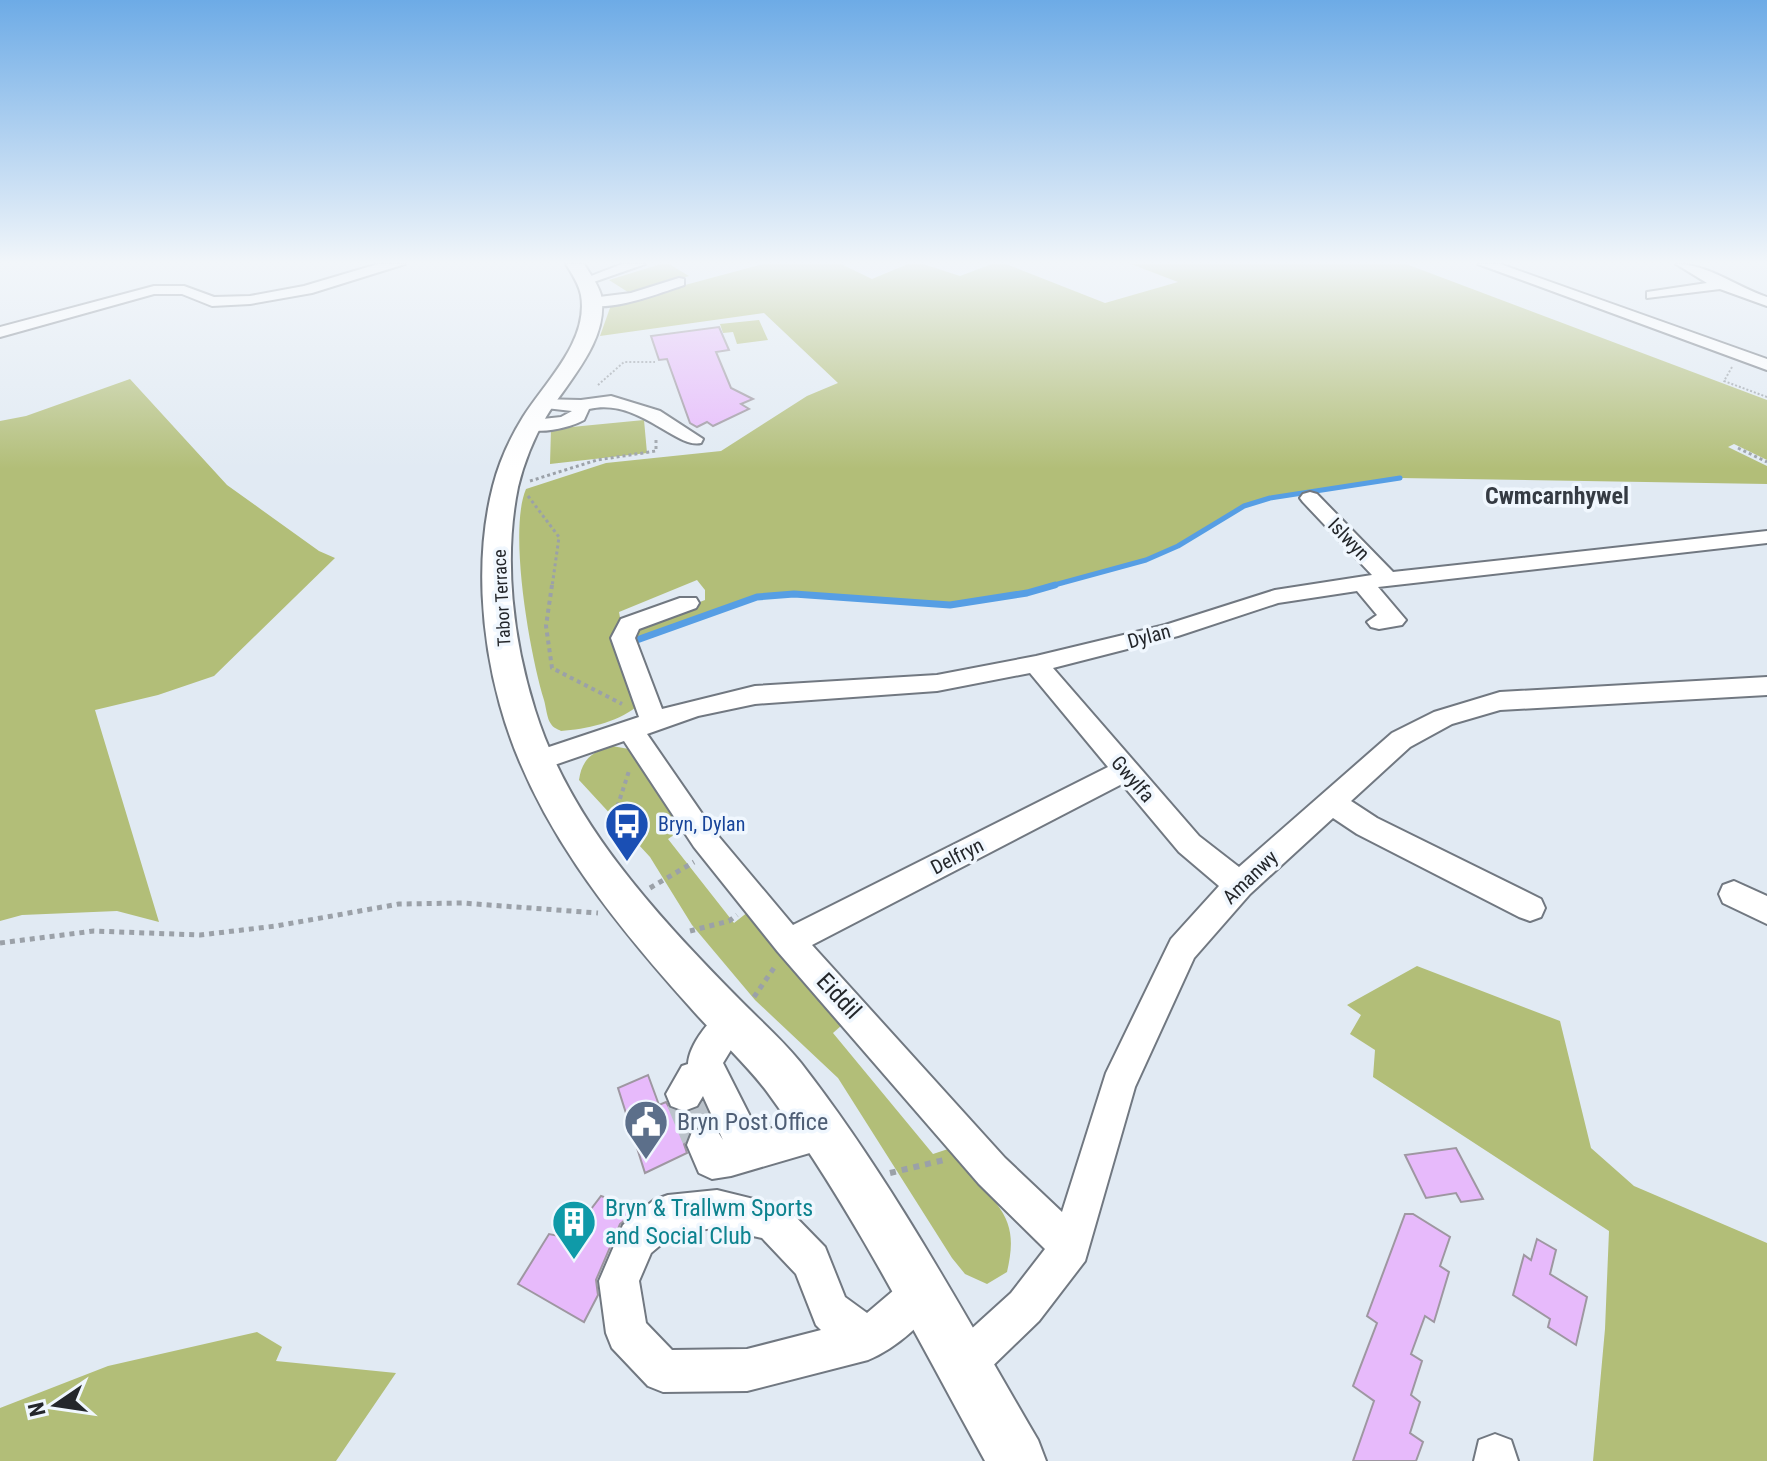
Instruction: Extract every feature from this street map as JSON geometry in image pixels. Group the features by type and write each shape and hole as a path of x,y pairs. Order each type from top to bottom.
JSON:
{"main road":[{"name":"Tabor Terrace","path":"585,332 537,414 513,461 505,489 498,558 505,656 522,721 537,761 563,814 630,906 731,1022 780,1071 824,1132 857,1181 1017,1461"}],"street":[{"path":"1679,332 1767,365"},
{"path":"537,414 584,417 596,401 622,397 694,439"},
{"name":"Islwyn","path":"1310,498 1388,579"},
{"name":"Dylan","path":"537,761 642,733 755,695 937,683 1036,664 1170,631 1275,597 1388,579 1767,537"},
{"path":"1362,583 1394,620 1379,622"},
{"name":"Eiddil","path":"688,603 629,624 623,638 642,733 713,851 789,942 975,1152 1071,1247"},
{"name":"Gwylfa","path":"1036,664 1189,844 1239,885"},
{"name":"Amanwy","path":"962,1366 1025,1307 1071,1247 1125,1072 1182,949 1239,885 1401,740 1443,718 1500,701 1767,686"},
{"name":"Delfryn","path":"789,942 1126,770"},
{"path":"1331,802 1367,826 1530,908"},
{"path":"1734,894 1767,911"},
{"path":"731,1022 695,1080 727,1148 824,1132"},
{"path":"868,1339 830,1311 811,1261 772,1221 717,1209 668,1214 637,1239 619,1281 627,1333 663,1371 747,1370 868,1339 921,1293"}],"path":[{"path":"1738,354 1724,381 1767,397"},
{"path":"597,386 624,362 655,362"},
{"path":"505,489 597,460 656,451 656,423 662,419"},
{"path":"1738,448 1767,462"},
{"path":"505,489 530,497 559,537 546,626 552,668 642,733 612,825 584,843"},
{"path":"0,943 20,938 94,931 200,935 276,926 399,904 462,903 589,914 630,906 713,851"},
{"path":"664,946 690,931 729,921 755,901"},
{"path":"731,1022 758,994 789,942"},
{"path":"857,1181 975,1152"}],"green space":[{"path":"601,332 627,332 600,336"},
{"path":"733,332 764,332 768,340 737,344"},
{"path":"784,332 1587,332 1767,400 1767,460 1734,444 1728,447 1767,466 1767,484 1400,478 1270,498 1244,505 1178,546 1146,560 1027,593 950,605 794,594 757,597 630,642 633,628 705,600 705,590 697,580 619,612 636,707 619,717 580,729 561,731 553,726 548,719 538,680 523,593 519,533 526,489 606,463 721,451 807,396 838,383"},
{"path":"130,379 227,485 319,551 335,558 214,676 158,695 95,710 159,922 117,911 22,915 0,921 0,421 26,416"},
{"path":"644,420 647,453 550,464 551,429"},
{"path":"612,746 629,749 681,830 668,839 734,923 753,908 842,1025 833,1033 933,1154 960,1145 1004,1195 996,1203 1009,1228 1007,1272 987,1284 965,1274 838,1078 755,1000 692,925 650,857 579,780 589,757"},
{"path":"1417,966 1560,1021 1591,1148 1634,1186 1767,1243 1767,1461 1593,1461 1605,1329 1609,1231 1373,1077 1375,1050 1350,1034 1361,1015 1347,1005"},
{"path":"257,1332 282,1347 276,1361 396,1373 336,1461 0,1461 0,1408 108,1366"}],"building":[{"path":"721,332 729,350 716,352 731,388 753,399 741,404 749,409 713,426 707,422 697,427 690,423 667,359 659,360 651,336"},
{"path":"648,1075 659,1105 666,1102 670,1109 685,1114 698,1109 703,1102 714,1127 704,1124 691,1129 684,1144 687,1153 645,1173 618,1088"},
{"path":"1456,1148 1483,1199 1461,1202 1456,1193 1426,1198 1405,1155"},
{"name":"Bryn & Trallwm Sports and Social Club","path":"601,1196 638,1209 620,1224 596,1280 598,1295 584,1322 518,1284 549,1234 569,1238"},
{"path":"1405,1214 1413,1214 1450,1237 1440,1266 1449,1272 1434,1322 1425,1316 1411,1354 1422,1361 1411,1395 1420,1402 1410,1433 1423,1442 1416,1461 1353,1461 1374,1401 1353,1386 1377,1323 1367,1316"},
{"path":"1537,1239 1556,1250 1550,1274 1587,1297 1576,1345 1548,1327 1550,1319 1513,1295 1524,1255 1531,1260"}],"waterway":[{"path":"1047,587 1146,560 1178,546 1244,506 1270,498 1400,478"},
{"path":"634,641 757,597 794,594 950,605 1027,593 1055,585"}],"tunnel":[{"path":"684,1094 687,1101"},
{"path":"686,1099 705,1145"}],"place":[{"name":"Bryn, Dylan","path":"627,863"},
{"name":"Bryn Post Office","path":"646,1161"},
{"name":"Bryn & Trallwm Sports and Social Club","path":"574,1261"}],"district":[{"name":"Cwmcarnhywel","path":"1557,496"}]}
